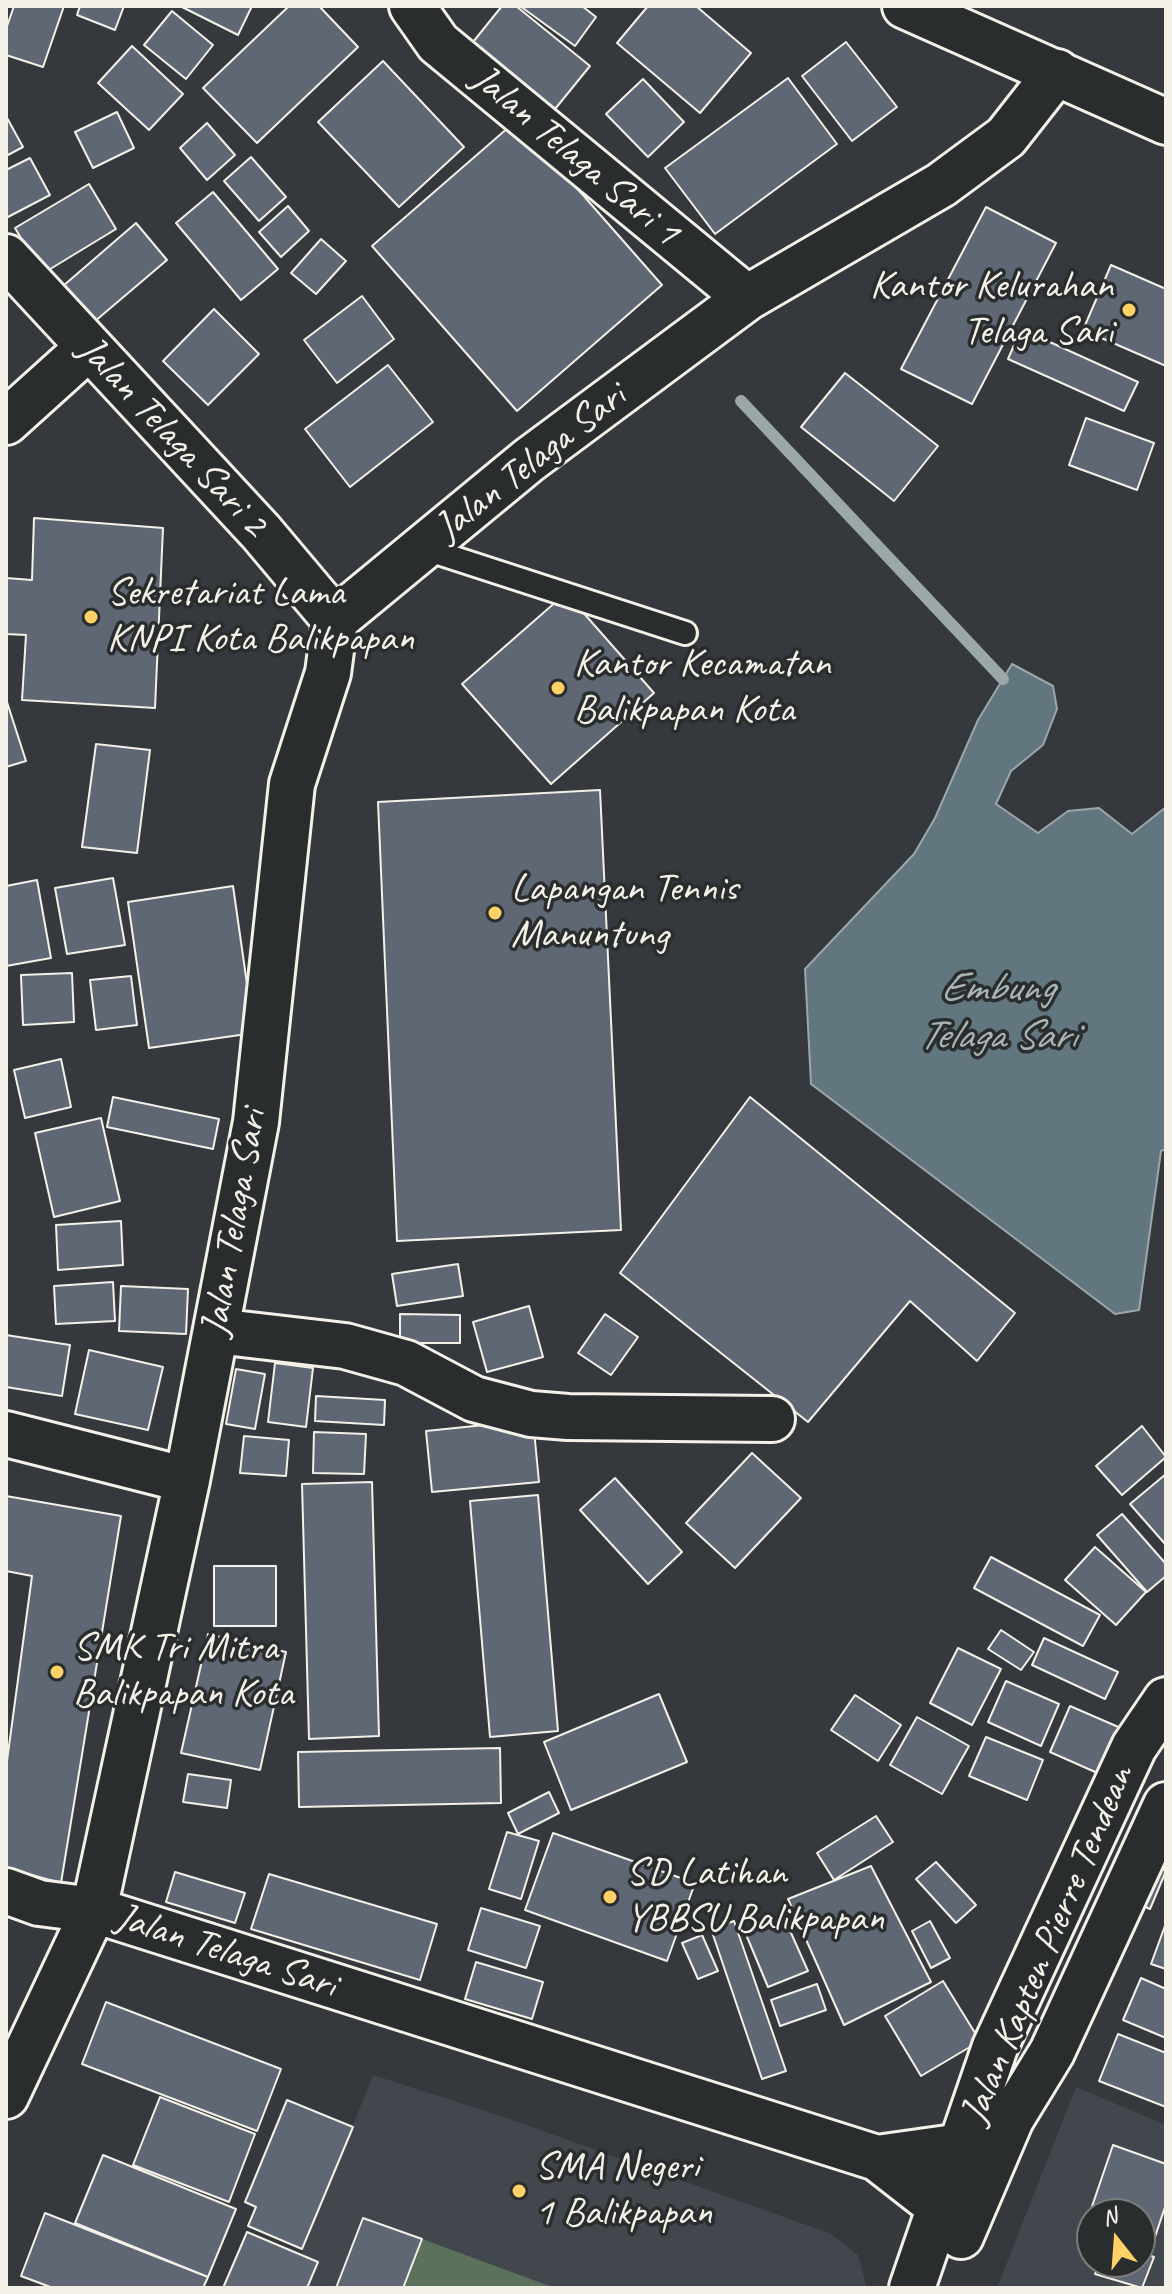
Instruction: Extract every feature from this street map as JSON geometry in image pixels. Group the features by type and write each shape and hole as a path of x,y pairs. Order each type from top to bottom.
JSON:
{"street":[{"name":"Jalan Telaga Sari 1","path":"412,6 438,43 747,298"},
{"path":"905,6 1166,122"},
{"name":"Jalan Telaga Sari","path":"941,2208 877,2158 94,1910 187,1480 256,1122 292,784 328,673 335,620 529,460 747,298 941,185 1006,137 1057,72"},
{"name":"Jalan Telaga Sari 2","path":"6,257 261,532 335,620"},
{"path":"6,422 89,347"},
{"path":"216,1331 345,1346 406,1363 474,1399 531,1414 772,1419"},
{"path":"6,1434 187,1480"},
{"name":"Jalan Kapten Pierre Tendean","path":"912,2288 995,2047 1134,1747 1166,1700"},
{"name":"Jalan Kapten Pierre Tendean","path":"941,2288 982,2181 1011,2119 1052,2052 1166,1805"},
{"path":"6,1891 39,1903 94,1910 6,2096"},
{"name":"Jalan Telaga Sari","path":"877,2158 962,2146"}],"lane":[{"path":"423,548 685,633"}],"shaded area":[{"name":"SMA Negeri 1 Balikpapan","path":"373,2075 501,2116 829,2233 858,2255 867,2288 288,2288"},
{"path":"1076,2087 1166,2125 1166,2288 997,2288"}],"green space":[{"path":"422,2239 555,2288 403,2288"}],"water":[{"name":"Embung Telaga Sari","path":"1012,664 1053,686 1057,709 1043,745 1011,771 996,804 1038,833 1068,811 1099,808 1132,834 1166,807 1166,1149 1161,1151 1139,1310 1115,1314 811,1084 805,969 914,854 935,818 978,720"}],"building":[{"path":"14,6 64,6 43,67 6,55 6,29"},
{"path":"80,6 124,6 115,30 77,15"},
{"path":"180,6 252,6 238,35"},
{"path":"289,6 319,6 358,47 257,143 203,88"},
{"path":"502,6 516,6 590,66 555,109 473,42"},
{"path":"520,6 582,6 596,17 575,46"},
{"path":"648,6 696,6 751,53 700,113 617,43"},
{"path":"172,11 213,45 186,79 144,45"},
{"path":"846,42 897,107 852,141 802,76"},
{"path":"132,46 183,94 149,130 98,83"},
{"path":"383,61 464,147 399,207 318,122"},
{"path":"788,78 837,144 715,234 665,168"},
{"path":"643,79 684,122 648,157 606,114"},
{"path":"117,112 134,148 93,168 75,132"},
{"path":"6,116 23,147 6,156"},
{"path":"517,120 662,285 517,411 372,246"},
{"path":"207,123 235,155 207,180 180,148"},
{"path":"251,157 286,197 259,221 224,181"},
{"path":"30,158 50,195 6,218 6,170"},
{"path":"89,184 116,229 42,274 15,228"},
{"path":"213,192 278,269 241,300 176,223"},
{"path":"288,206 309,231 281,257 259,232"},
{"path":"986,207 1056,243 972,404 901,369"},
{"path":"136,223 167,260 94,322 63,286"},
{"path":"321,239 346,261 316,294 291,273"},
{"name":"Kantor Kelurahan Telaga Sari","path":"1111,265 1166,289 1166,366 1083,330"},
{"path":"362,296 394,339 337,383 304,340"},
{"path":"214,309 259,354 208,405 163,361"},
{"path":"1021,329 1138,382 1124,411 1008,359"},
{"path":"388,365 433,422 350,487 305,429"},
{"path":"845,373 938,446 894,501 801,427"},
{"path":"1086,418 1154,443 1137,490 1069,465"},
{"path":"34,518 163,528 155,708 22,700 26,635 6,634 6,578 32,580"},
{"name":"Kantor Kecamatan Balikpapan Kota","path":"566,593 654,693 551,784 462,684"},
{"path":"6,699 26,761 6,767"},
{"path":"96,744 150,750 137,853 82,847"},
{"name":"Lapangan Tennis Manuntung","path":"600,790 621,1230 397,1241 378,802"},
{"path":"113,878 125,945 67,954 55,888"},
{"path":"37,880 51,958 6,966 6,886"},
{"path":"233,886 254,1033 149,1048 128,902"},
{"path":"72,973 74,1022 23,1025 21,975"},
{"path":"131,976 137,1025 96,1030 90,980"},
{"path":"61,1059 71,1107 25,1118 14,1070"},
{"path":"113,1097 219,1119 213,1149 107,1127"},
{"path":"750,1097 1015,1313 977,1361 910,1301 808,1422 620,1273"},
{"path":"101,1118 120,1201 54,1217 35,1133"},
{"path":"121,1221 123,1265 58,1270 56,1225"},
{"path":"458,1264 463,1296 397,1306 392,1274"},
{"path":"113,1282 115,1321 56,1324 54,1286"},
{"path":"121,1286 188,1289 186,1334 119,1331"},
{"path":"529,1306 543,1357 487,1372 473,1322"},
{"path":"400,1314 460,1315 460,1343 400,1343"},
{"path":"605,1314 638,1337 611,1375 578,1353"},
{"path":"6,1335 70,1345 62,1396 6,1387"},
{"path":"89,1350 163,1367 148,1430 75,1414"},
{"path":"275,1363 313,1368 306,1427 268,1422"},
{"path":"236,1369 265,1374 255,1429 226,1424"},
{"path":"316,1396 385,1400 384,1425 315,1421"},
{"path":"533,1420 539,1482 432,1492 426,1431"},
{"path":"1142,1426 1166,1457 1122,1495 1096,1466"},
{"path":"314,1432 366,1434 364,1474 313,1473"},
{"path":"244,1436 289,1440 286,1476 240,1473"},
{"path":"752,1453 801,1498 735,1568 686,1523"},
{"path":"1166,1474 1166,1545 1130,1504"},
{"path":"615,1478 682,1552 648,1584 580,1510"},
{"path":"372,1482 379,1736 309,1739 302,1484"},
{"path":"538,1495 558,1731 490,1737 470,1501"},
{"name":"SMK Tri Mitra Balikpapan Kota","path":"6,1496 121,1516 61,1883 6,1868 6,1768 32,1576 6,1571"},
{"path":"1122,1514 1166,1564 1166,1576 1147,1592 1097,1535"},
{"path":"1095,1547 1146,1592 1116,1625 1065,1580"},
{"path":"991,1557 1100,1615 1083,1646 974,1588"},
{"path":"214,1566 276,1566 276,1626 214,1626"},
{"path":"1001,1630 1034,1652 1021,1670 988,1649"},
{"path":"208,1634 286,1652 260,1770 181,1753"},
{"path":"1044,1638 1118,1672 1105,1699 1032,1665"},
{"path":"958,1648 1001,1669 972,1725 930,1703"},
{"path":"1006,1681 1059,1704 1041,1746 988,1722"},
{"path":"659,1694 687,1762 571,1810 544,1742"},
{"path":"855,1695 901,1725 878,1761 831,1730"},
{"path":"1070,1706 1123,1729 1102,1775 1050,1752"},
{"path":"917,1717 969,1746 942,1794 890,1765"},
{"path":"986,1737 1043,1760 1027,1800 969,1776"},
{"path":"500,1748 501,1803 299,1807 298,1752"},
{"path":"188,1774 231,1780 227,1808 183,1802"},
{"path":"549,1792 559,1813 518,1834 508,1813"},
{"path":"876,1816 893,1842 834,1880 817,1853"},
{"path":"507,1832 539,1841 521,1899 489,1889"},
{"name":"SD Latihan YBBSU Balikpapan","path":"553,1833 695,1883 667,1961 525,1910"},
{"path":"936,1862 976,1905 956,1923 916,1879"},
{"path":"1148,1862 1166,1871 1150,1909 1130,1900"},
{"path":"871,1866 931,1982 844,2025 788,1899"},
{"path":"175,1872 245,1893 235,1923 166,1902"},
{"path":"269,1874 437,1924 420,1980 251,1929"},
{"path":"481,1908 540,1926 526,1968 468,1950"},
{"path":"783,1915 808,1971 768,1987 745,1932"},
{"path":"734,1921 786,2071 762,2079 711,1929"},
{"path":"930,1921 950,1958 931,1968 912,1931"},
{"path":"1166,1923 1166,1969 1151,1964"},
{"path":"702,1935 718,1971 698,1979 682,1943"},
{"path":"476,1962 543,1982 532,2019 465,1999"},
{"path":"1141,1978 1166,1989 1166,2038 1123,2020"},
{"path":"943,1981 980,2041 921,2076 885,2016"},
{"path":"817,1984 826,2010 780,2026 771,2000"},
{"path":"106,2002 281,2069 257,2131 82,2064"},
{"path":"1118,2034 1166,2053 1166,2107 1099,2081"},
{"path":"160,2097 255,2134 229,2202 133,2165"},
{"path":"287,2100 353,2127 302,2249 248,2226 256,2207 245,2202"},
{"path":"1113,2145 1166,2164 1166,2204 1156,2234 1156,2198 1095,2198"},
{"path":"103,2155 236,2209 208,2277 75,2223"},
{"path":"45,2213 208,2277 203,2288 53,2288 21,2276"},
{"path":"363,2218 422,2239 403,2288 336,2288"},
{"path":"247,2232 318,2262 307,2288 223,2288"},
{"path":"1108,2278 1146,2278 1142,2288"}],"waterway":[{"path":"741,401 1003,679"}],"place":[{"name":"Kantor Kelurahan Telaga Sari","path":"1129,310"},
{"name":"Sekretariat Lama KNPI Kota Balikpapan","path":"91,617"},
{"name":"Kantor Kecamatan Balikpapan Kota","path":"558,688"},
{"name":"Lapangan Tennis Manuntung","path":"495,913"},
{"name":"SMK Tri Mitra Balikpapan Kota","path":"57,1672"},
{"name":"SD Latihan YBBSU Balikpapan","path":"610,1897"},
{"name":"SMA Negeri 1 Balikpapan","path":"519,2191"}]}
